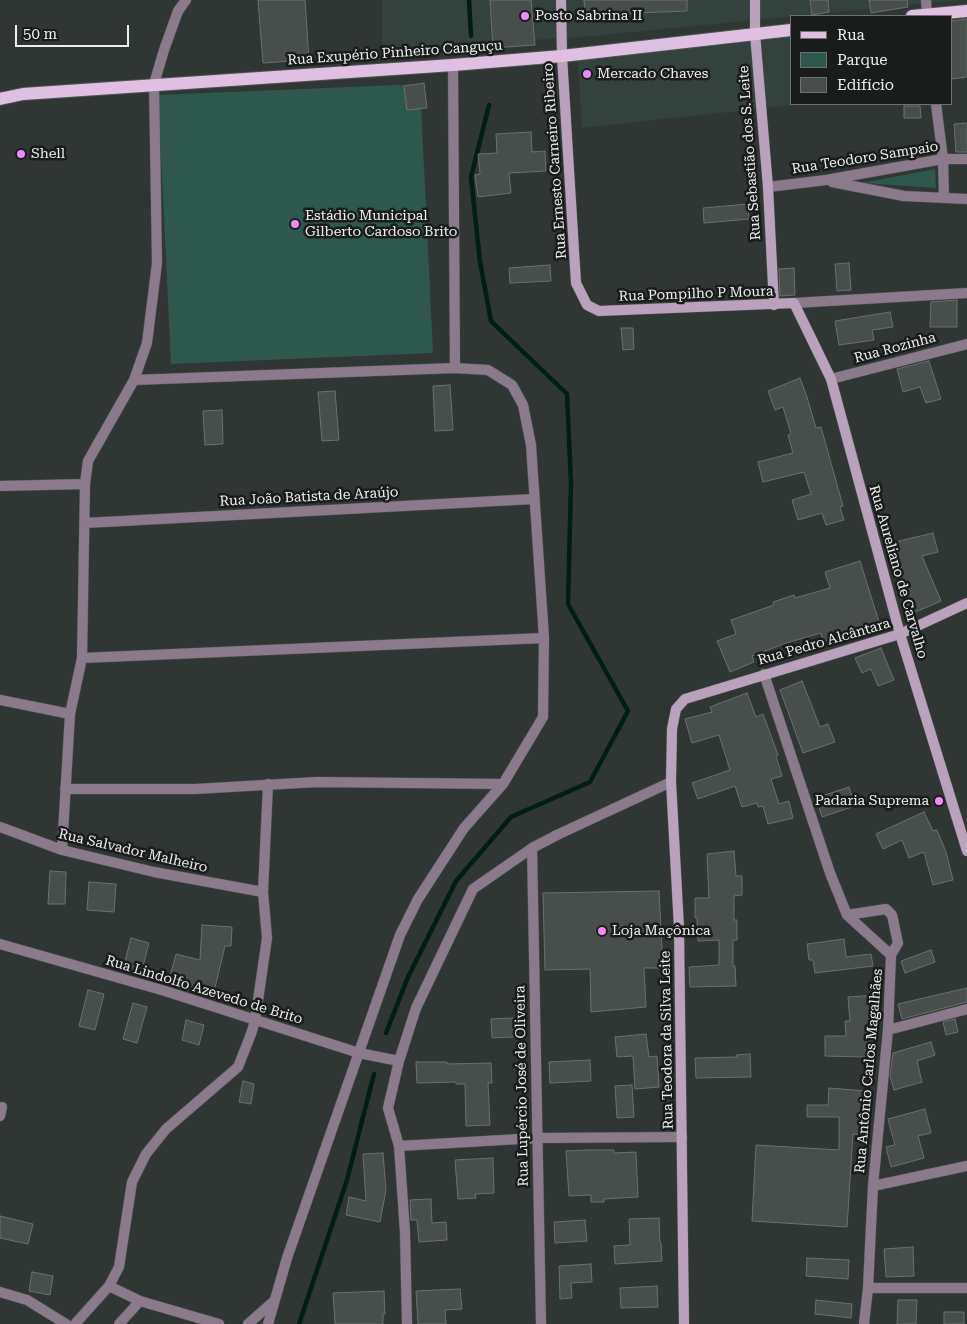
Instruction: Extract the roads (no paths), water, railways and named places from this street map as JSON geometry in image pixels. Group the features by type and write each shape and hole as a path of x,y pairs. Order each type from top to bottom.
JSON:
{"main road":[{"path":"927,15 967,11"},
{"name":"Rua Exupério Pinheiro Canguçu","path":"0,99 23,94 562,56 790,30"}],"street":[{"path":"62,850 70,714 82,658 85,484 88,461 134,380 147,343 158,263 154,84 178,11 186,0"},
{"name":"Rua Ernesto Carneiro Ribeiro","path":"561,0 562,56 576,283 587,305 598,311"},
{"name":"Rua Sebastião dos S. Leite","path":"755,0 755,34 768,187 774,305"},
{"path":"926,0 927,15"},
{"path":"453,65 455,368"},
{"path":"936,105 943,159 944,198"},
{"name":"Rua Teodoro Sampaio","path":"768,187 826,180 943,159 967,158"},
{"path":"826,180 904,196 967,199"},
{"path":"794,304 967,293"},
{"name":"Rua Pompilho P Moura","path":"598,311 794,304"},
{"name":"Rua Aureliano de Carvalho","path":"794,304 831,380 900,634 967,851"},
{"name":"Rua Rozinha","path":"831,380 967,344"},
{"path":"134,380 455,368 488,370 512,385 523,405 531,445 544,638 543,717 503,784 464,828 418,899 400,935 287,1258 268,1324"},
{"path":"0,486 85,484"},
{"name":"Rua João Batista de Araújo","path":"85,523 534,499"},
{"name":"Rua Pedro Alcântara","path":"685,698 900,634 967,603"},
{"path":"82,658 544,638"},
{"name":"Rua Antônio Carlos Magalhães","path":"764,674 827,863 847,915 891,955 888,1030 873,1186 868,1288 864,1324"},
{"name":"Rua Teodora da Silva Leite","path":"684,1324 679,928 672,782 672,729 676,709 685,698"},
{"path":"0,700 70,714"},
{"path":"65,790 196,789 317,782 503,784"},
{"path":"408,1324 405,1232 399,1146 388,1108 416,1008 474,890 532,848 672,782"},
{"path":"76,1324 108,1286 119,1267 132,1182 146,1154 166,1129 238,1066 255,1021 267,938 263,892 268,784"},
{"name":"Rua Salvador Malheiro","path":"0,827 62,850 154,872 263,892"},
{"name":"Rua Lupércio José de Oliveira","path":"532,848 541,1324"},
{"path":"847,915 886,909 892,915 898,943 891,955"},
{"name":"Rua Lindolfo Azevedo de Brito","path":"0,944 165,991 359,1053 400,1061"},
{"path":"888,1030 967,1009"},
{"path":"399,1146 537,1138 682,1137"},
{"path":"873,1186 967,1166"},
{"path":"108,1286 140,1301 219,1324"},
{"path":"868,1288 967,1288"},
{"path":"0,1292 27,1300 66,1324"},
{"path":"120,1324 140,1301"},
{"path":"248,1324 274,1301"}],"waterway":[{"path":"469,0 471,36"},
{"path":"386,1033 408,977 456,881 511,817 590,782 628,711 568,604 571,483 567,394 491,321 480,262 471,177 489,105"},
{"path":"299,1324 347,1180 374,1074"}],"place":[{"name":"Posto Sabrina II","path":"525,16"},
{"name":"Mercado Chaves","path":"587,74"},
{"name":"Shell","path":"21,154"},
{"name":"Estádio Municipal Gilberto Cardoso Brito","path":"295,224"},
{"name":"Padaria Suprema","path":"939,801"},
{"name":"Loja Maçônica","path":"602,931"}]}
